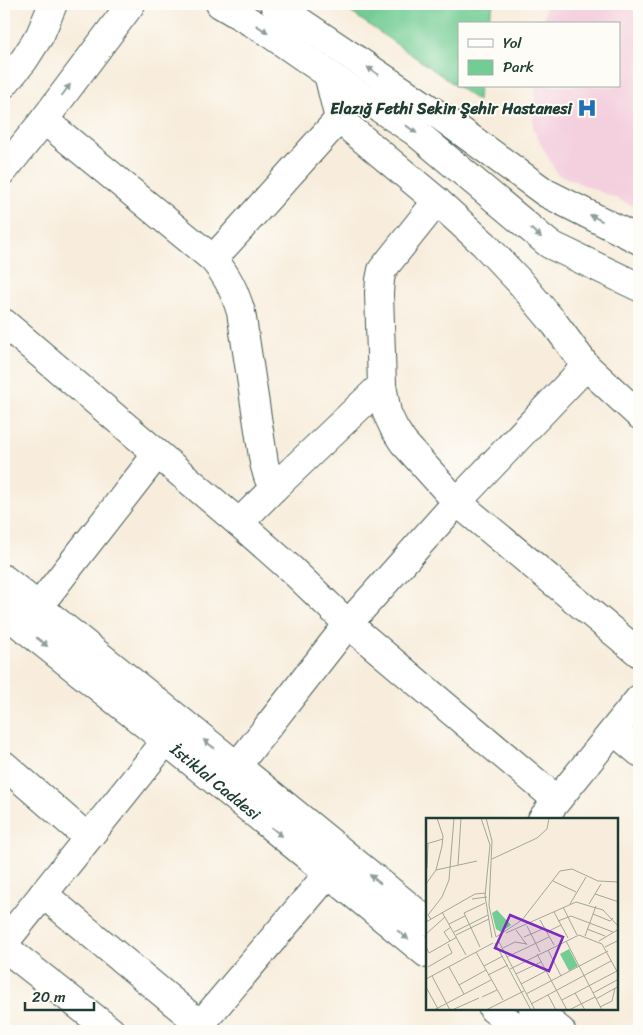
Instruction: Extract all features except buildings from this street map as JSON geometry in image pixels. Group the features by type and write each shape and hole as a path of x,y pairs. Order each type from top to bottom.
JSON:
{"street":[{"path":"4,84 24,60 40,35 52,4"},
{"path":"4,170 131,4"},
{"path":"220,4 266,31 414,131 549,244 639,287"},
{"path":"274,4 440,116 546,192 639,240"},
{"path":"328,74 339,119 437,201 484,244 520,282 555,324 586,366 639,415"},
{"path":"213,259 339,119"},
{"path":"44,120 213,259 225,274 235,292 241,312 264,463 274,488"},
{"path":"437,201 382,270 380,280 382,384 388,413 394,428 403,442 457,502 639,653"},
{"path":"4,323 292,570 550,810 639,699"},
{"path":"237,766 348,624 457,502 586,366"},
{"path":"240,524 274,488 382,384"},
{"path":"38,607 158,454"},
{"name":"İstiklal Caddesi","path":"4,579 38,607 328,874 426,953"},
{"name":"İstiklal Caddesi","path":"4,612 173,731 237,766 426,920"},
{"path":"4,943 173,731"},
{"path":"614,731 639,752"},
{"path":"4,765 87,837"},
{"path":"43,894 198,1028 328,874"},
{"path":"4,947 111,1031"},
{"path":"494,1010 521,1031"},
{"path":"535,1010 561,1031"}],"shaded area":[{"name":"Elazığ Fethi Sekin Şehir Hastanesi","path":"546,4 639,4 639,208 557,174 533,129 536,88 620,88 620,22 543,22"}],"green space":[{"path":"339,4 494,4 487,22 458,22 458,87"},
{"path":"459,88 479,88 478,101"}],"place":[{"name":"Elazığ Fethi Sekin Şehir Hastanesi","path":"587,108"}]}
